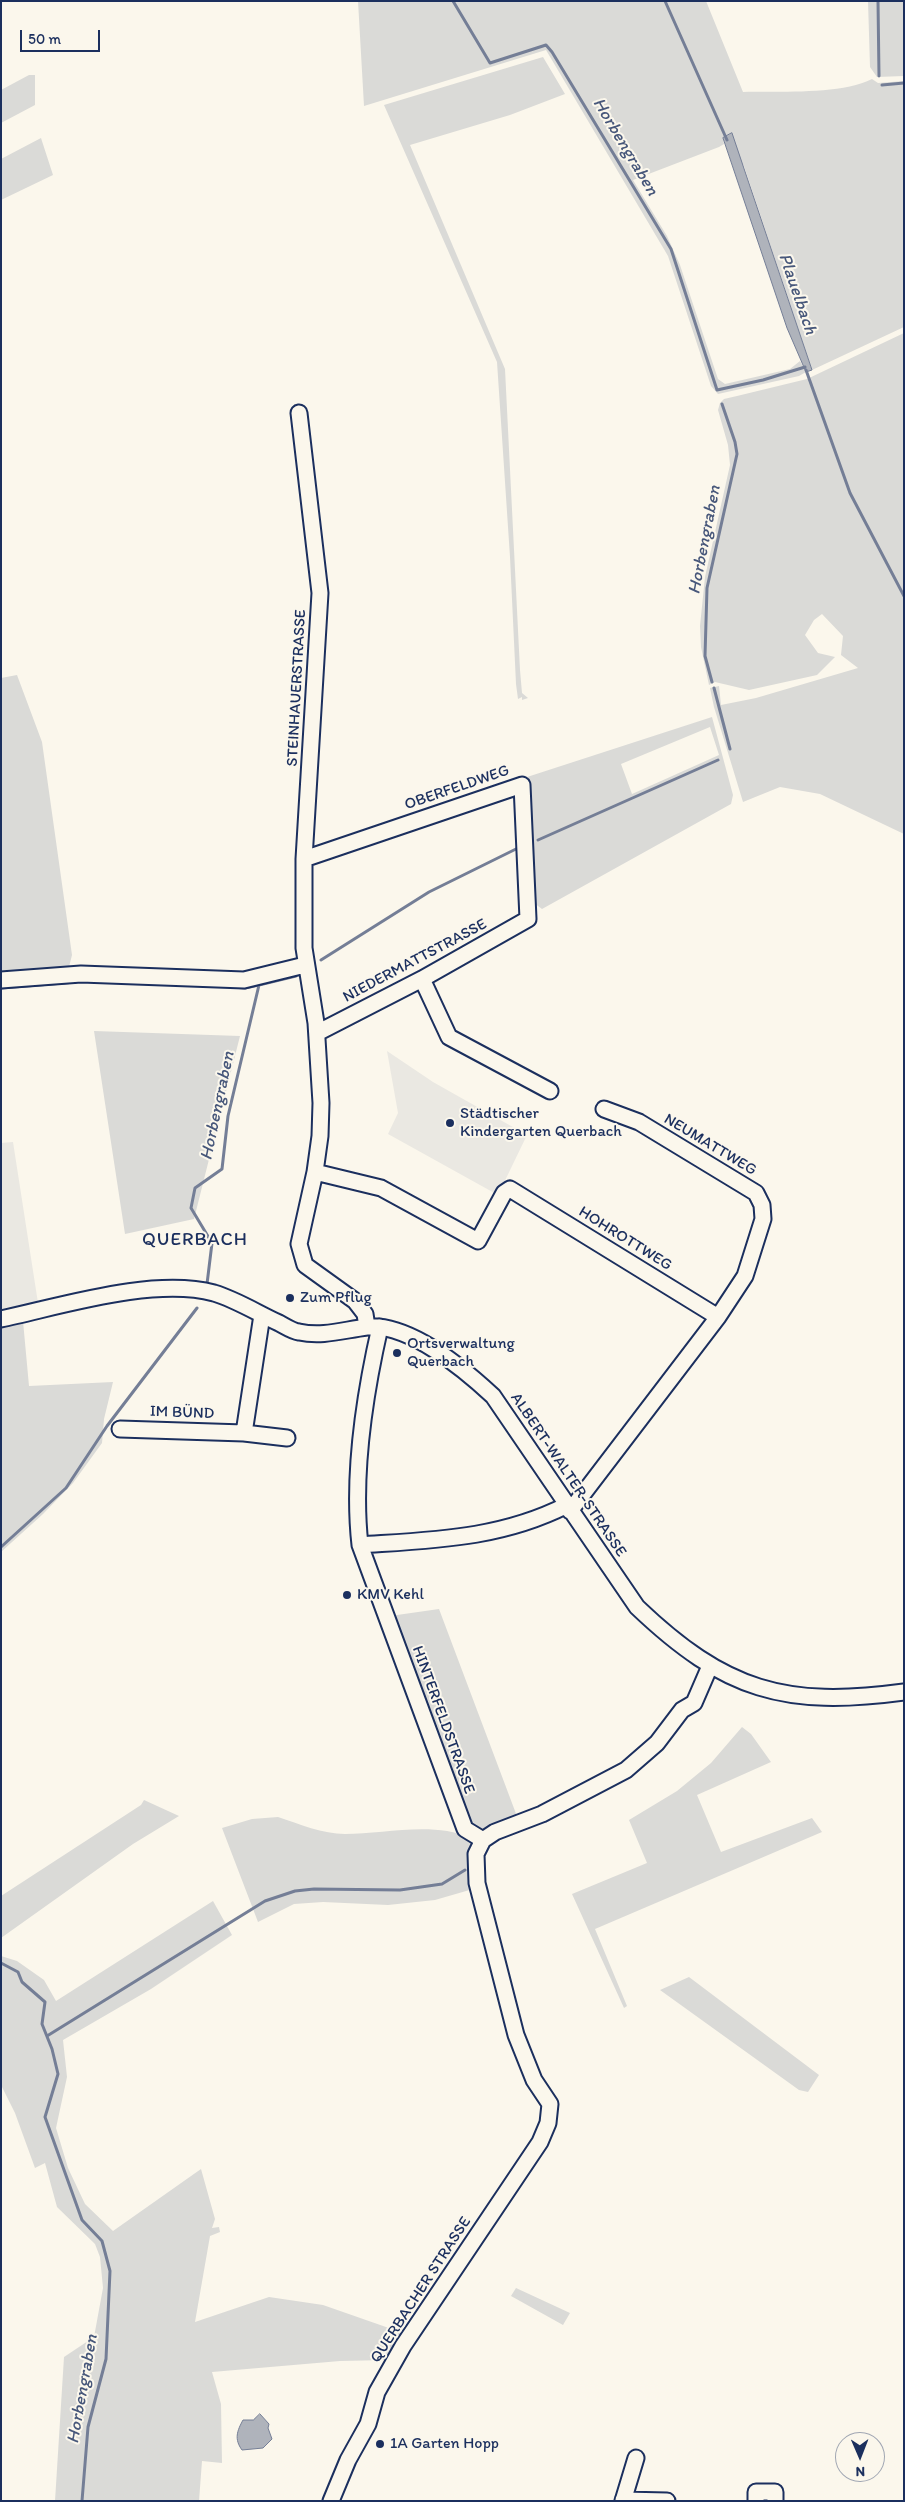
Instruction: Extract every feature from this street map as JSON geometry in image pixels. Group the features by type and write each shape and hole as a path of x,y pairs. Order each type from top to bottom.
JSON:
{"street":[{"name":"STEINHAUERSTRASSE","path":"299,414 320,593 304,859 305,965 317,1033 321,1103 320,1136 315,1172 299,1244 305,1265 355,1301 373,1327"},
{"name":"OBERFELDWEG","path":"304,859 522,785 528,919"},
{"name":"NIEDERMATTSTRASSE","path":"317,1033 422,979 528,919"},
{"path":"1,980 81,974 244,980 305,965"},
{"path":"422,979 449,1037 550,1090"},
{"name":"NEUMATTWEG","path":"604,1109 639,1122 756,1193 762,1205 763,1219 745,1276 718,1317"},
{"name":"HOHROTTWEG","path":"315,1172 381,1188 478,1241 504,1193 510,1189 718,1317"},
{"name":"ALBERT-WALTER-STRASSE","path":"1,1319 131,1292 174,1288 212,1293 236,1300 297,1332 321,1335 373,1327 404,1334 442,1356 472,1377 501,1406 638,1607 665,1633 710,1666 754,1686 787,1695 831,1698 904,1692"},
{"path":"244,1433 262,1315"},
{"path":"360,1545 465,1537 509,1529 569,1508 718,1317"},
{"name":"HINTERFELDSTRASSE","path":"373,1327 370,1375 362,1436 357,1519 360,1545 465,1829 483,1840"},
{"name":"IM BÜND","path":"120,1428 244,1433 287,1438"},
{"path":"483,1840 495,1832 542,1814 626,1770 657,1742 682,1710 694,1703 710,1666"},
{"name":"QUERBACHER STRASSE","path":"331,2501 348,2460 368,2424 377,2392 403,2346 540,2142 548,2123 550,2104 534,2080 516,2035 477,1883 476,1854 483,1840"},
{"path":"636,2458 623,2501 667,2501"},
{"path":"756,2501 756,2492 775,2492 775,2501"}],"shaded area":[{"path":"358,1 706,1 743,92 827,90 843,88 872,79 878,83 904,81 904,327 812,370 744,166 723,138 724,144 719,147 633,180 667,236 680,265 718,379 725,384 790,369 800,361 806,372 799,376 718,394 711,386 668,256 546,50 364,106"},
{"path":"868,1 904,1 904,76 877,77 870,67"},
{"path":"543,57 565,94 510,115 410,145 505,369 520,670 522,693 528,698 522,700 522,697 518,699 516,684 497,362 384,105"},
{"path":"29,75 35,75 35,105 1,123 1,90"},
{"path":"732,133 812,370 806,372 787,328 723,138"},
{"path":"41,138 53,175 1,200 1,159"},
{"path":"904,333 904,834 820,794 780,787 743,802 710,688 719,686 721,705 756,698 858,668 841,655 843,636 822,614 814,620 805,635 818,653 835,657 817,675 749,690 715,682 709,685 701,647 700,626 705,577 730,465 728,445 718,410 720,403 724,399 807,379"},
{"path":"17,675 42,742 72,955 68,971 1,976 1,678"},
{"path":"712,717 733,795 731,804 542,909 534,903 524,778","holes":["710,727 719,755 632,794 621,764"]},
{"path":"94,1031 240,1036 194,1219 125,1234"},
{"name":"Städtischer Kindergarten Querbach","path":"387,1051 433,1082 527,1135 498,1195 388,1134 398,1113"},
{"path":"13,1142 38,1303 23,1321 1,1327 1,1143"},
{"path":"23,1321 29,1386 113,1382 104,1419 102,1443 73,1483 43,1514 1,1552 1,1327"},
{"path":"439,1609 518,1819 491,1830 479,1829 466,1822 390,1616"},
{"path":"742,1727 751,1734 771,1762 697,1795 721,1852 812,1818 822,1832 595,1929 627,2006 624,2008 572,1894 647,1863 629,1820 677,1791 711,1763"},
{"path":"144,1800 179,1816 133,1844 1,1938 1,1896 141,1805"},
{"path":"278,1817 337,1834 425,1829 456,1833 470,1838 473,1846 473,1889 435,1900 388,1905 323,1902 294,1904 258,1922 222,1828 252,1819"},
{"path":"213,1901 232,1935 151,1989 63,2040 67,2077 56,2128 68,2168 85,2204 113,2231 201,2169 215,2219 212,2228 219,2227 220,2232 210,2236 195,2322 269,2297 323,2305 406,2334 388,2360 340,2361 212,2372 221,2404 222,2463 202,2461 199,2501 55,2501 64,2357 94,2337 103,2288 100,2257 95,2244 57,2207 45,2163 35,2168 15,2113 1,2085 1,1956 17,1961 44,1980 56,2001"},
{"path":"689,1977 819,2075 808,2092 799,2090 660,1990"},
{"path":"516,2288 570,2313 563,2325 511,2296"},
{"path":"260,2414 269,2424 268,2428 272,2439 263,2448 242,2450 237,2439 243,2420 253,2420"}],"waterway":[{"name":"Horbengraben","path":"453,1 490,63 546,45 552,52 671,249 717,390 763,380 805,367"},
{"name":"Plauelbach","path":"665,1 727,140"},
{"path":"878,1 879,76"},
{"path":"882,85 904,83"},
{"name":"Plauelbach","path":"806,370 850,493 904,596"},
{"name":"Horbengraben","path":"712,682 705,656 707,588 737,454 735,442 722,404"},
{"name":"Horbengraben","path":"714,688 730,749"},
{"name":"Horbengraben","path":"538,840 718,760"},
{"name":"Horbengraben","path":"321,960 429,892 518,848"},
{"name":"Horbengraben","path":"207,1284 212,1243 191,1208 195,1188 222,1169 228,1116 259,985 296,976"},
{"path":"1,988 76,982"},
{"path":"233,987 245,988 259,985"},
{"name":"Horbengraben","path":"1,1547 66,1488 107,1426 197,1308"},
{"path":"47,2036 265,1901 295,1891 314,1889 400,1890 442,1884 465,1870"},
{"name":"Horbengraben","path":"1,1963 18,1972 22,1982 45,2002 42,2024 52,2049 58,2074 45,2117 82,2220 102,2241 110,2271 106,2359 88,2427 82,2501"}],"place":[{"name":"Städtischer Kindergarten Querbach","path":"450,1123"},
{"name":"Zum Pflug","path":"290,1298"},
{"name":"Ortsverwaltung Querbach","path":"397,1353"},
{"name":"KMV Kehl","path":"347,1595"},
{"name":"1A Garten Hopp","path":"380,2444"}],"district":[{"name":"QUERBACH","path":"195,1240"}]}
